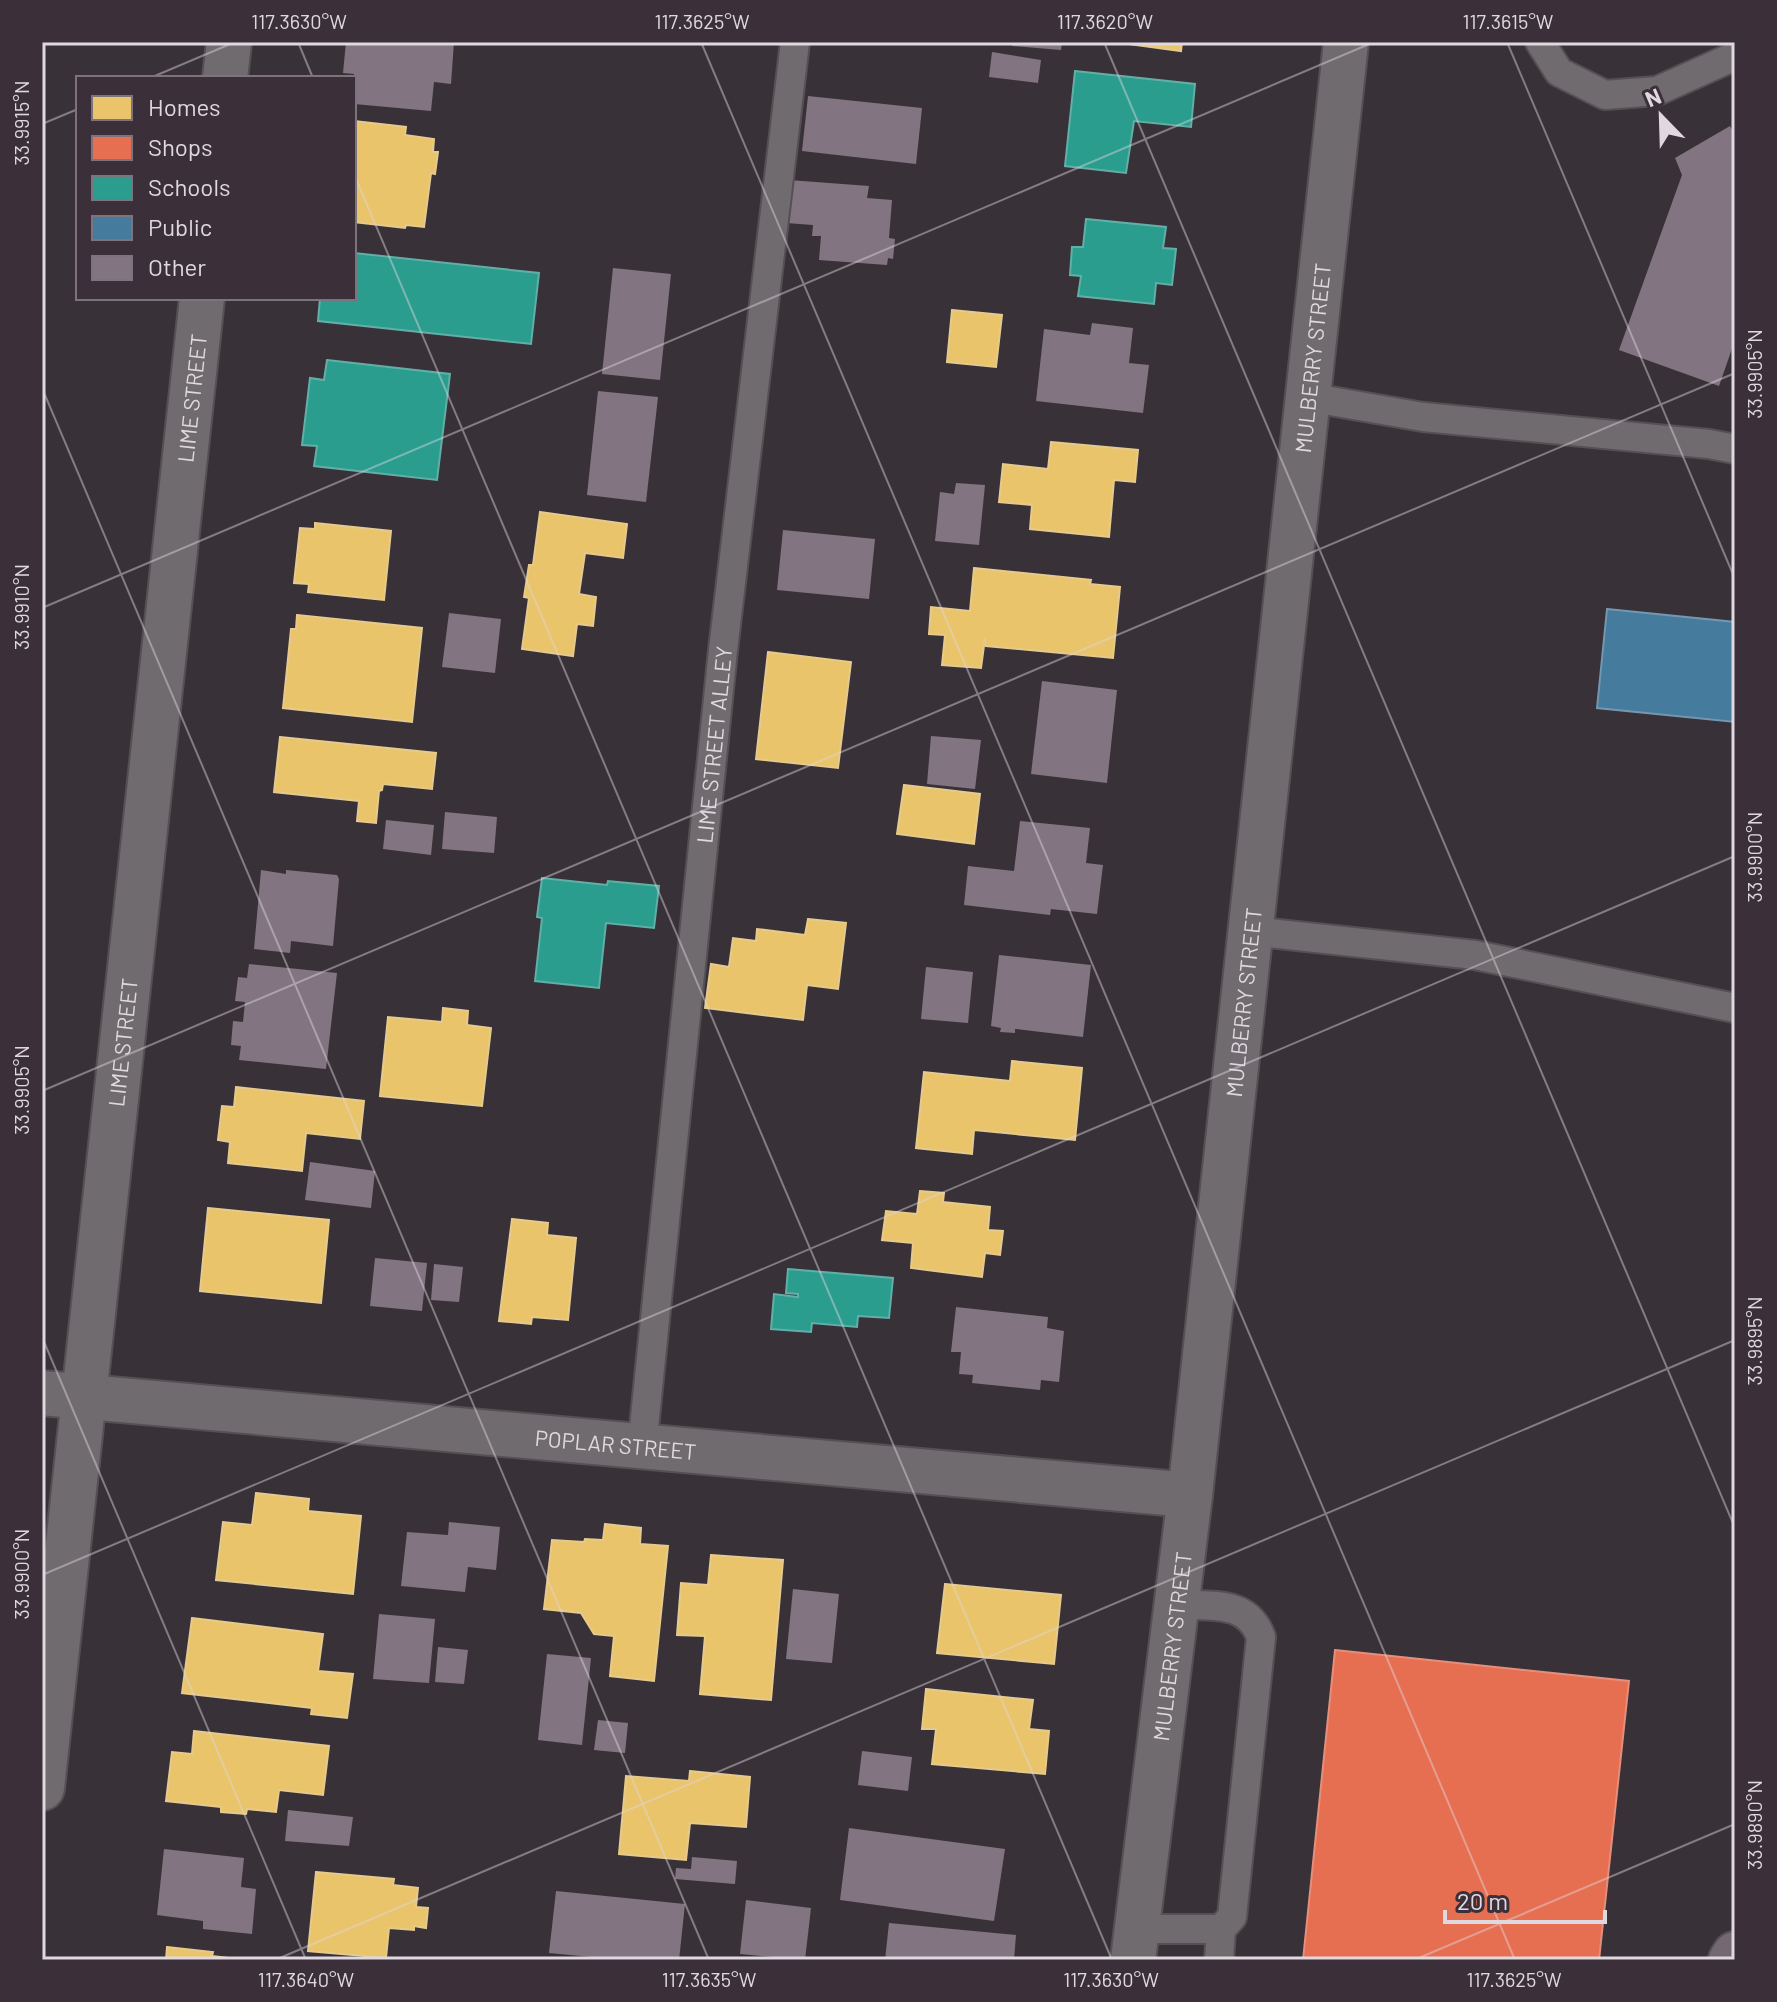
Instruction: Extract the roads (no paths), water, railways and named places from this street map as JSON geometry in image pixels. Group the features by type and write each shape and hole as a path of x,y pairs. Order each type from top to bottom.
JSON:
{"highway":[{"path":"1731,1960 1735,1954"}],"street":[{"path":"225,76 229,42"},
{"name":"MULBERRY STREET","path":"1135,1944 1190,1495 1346,42"},
{"name":"LIME STREET","path":"42,1788 202,300"},
{"name":"POPLAR STREET","path":"42,1393 1190,1495"}],"lane":[{"name":"LIME STREET ALLEY","path":"642,1447 723,650 795,42"},
{"path":"1540,42 1559,72 1605,95 1657,91 1735,56"},
{"path":"1307,397 1423,417 1735,449"},
{"path":"1250,931 1475,955 1735,1008"},
{"path":"1135,1944 1221,1929 1232,1917 1261,1637 1256,1624 1237,1609 1176,1604"},
{"path":"1219,1960 1221,1929"}]}
